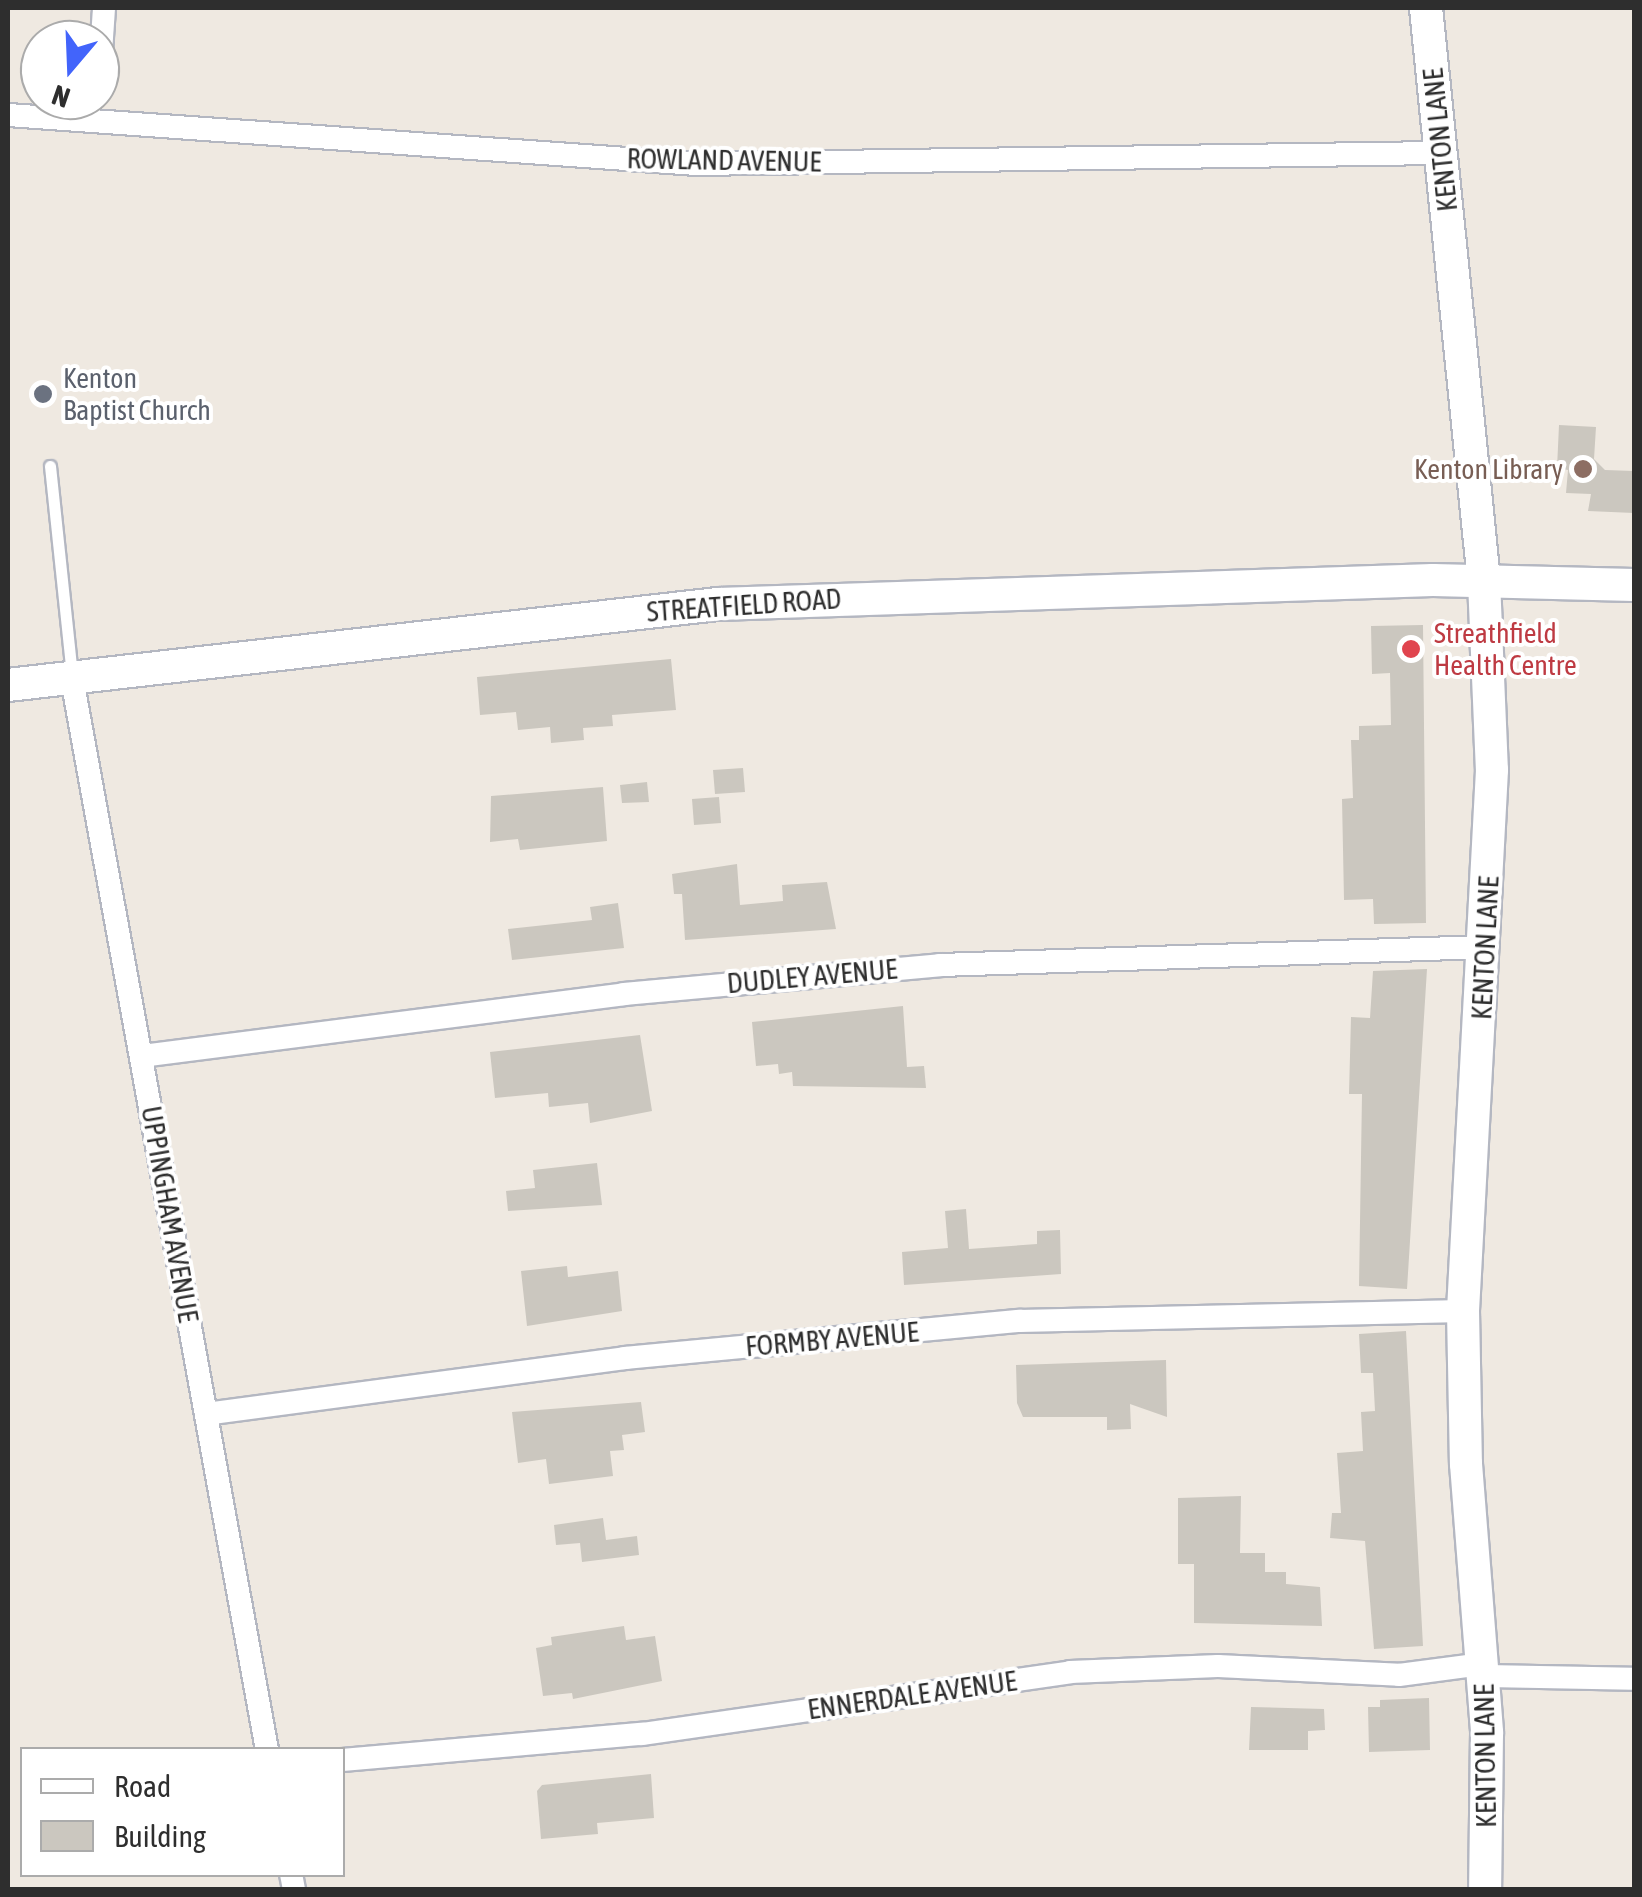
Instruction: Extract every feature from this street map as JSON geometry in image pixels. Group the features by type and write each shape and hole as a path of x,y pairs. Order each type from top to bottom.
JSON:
{"street":[{"name":"KENTON LANE","path":"1426,8 1484,581 1492,770 1486,946 1462,1311 1466,1464 1483,1670 1485,1890"},
{"name":"ROWLAND AVENUE","path":"120,112 696,164 1442,153"},
{"name":"STREATFIELD ROAD","path":"8,685 718,604 1484,581 1634,585"},
{"name":"UPPINGHAM AVENUE","path":"72,678 265,1747"},
{"name":"DUDLEY AVENUE","path":"142,1056 624,994 940,965 1486,946"},
{"name":"FORMBY AVENUE","path":"206,1414 626,1358 1019,1321 1462,1311"},
{"name":"ENNERDALE AVENUE","path":"345,1760 642,1734 1070,1672 1218,1666 1399,1675 1483,1670 1634,1679"}],"lane":[{"path":"50,466 72,678"}],"building":[{"name":"Kenton Library","path":"1559,425 1596,427 1594,459 1605,470 1634,471 1634,513 1588,511 1591,494 1566,493 1568,470 1557,468"},
{"path":"1423,625 1426,923 1374,924 1373,899 1344,900 1342,799 1353,798 1351,740 1359,740 1359,726 1391,725 1390,673 1372,674 1371,626"},
{"path":"671,659 676,710 612,715 613,726 583,728 584,740 551,743 550,727 518,730 516,712 480,715 477,677"},
{"path":"743,768 745,792 715,794 713,770"},
{"path":"647,782 649,802 622,803 620,785"},
{"path":"603,787 607,841 520,850 518,839 490,842 491,796"},
{"path":"719,797 721,823 694,825 692,799"},
{"path":"737,864 740,905 783,901 782,885 827,882 836,929 685,940 682,894 674,894 672,874"},
{"path":"618,903 624,948 512,960 508,929 592,920 590,907"},
{"path":"1427,969 1407,1289 1359,1286 1362,1094 1349,1094 1351,1017 1370,1018 1373,971"},
{"path":"903,1006 907,1067 924,1066 926,1088 793,1086 792,1072 779,1074 778,1064 756,1066 752,1022"},
{"path":"640,1035 652,1111 590,1123 588,1103 549,1107 548,1093 495,1098 490,1052"},
{"path":"597,1163 602,1205 508,1211 506,1191 535,1188 533,1170"},
{"path":"966,1209 969,1249 1037,1244 1037,1231 1060,1230 1061,1274 904,1285 902,1252 948,1248 945,1211"},
{"path":"567,1266 568,1277 618,1271 622,1311 527,1326 521,1271"},
{"path":"1406,1331 1423,1646 1374,1649 1365,1541 1330,1538 1332,1513 1341,1513 1337,1453 1363,1451 1361,1412 1375,1411 1373,1373 1361,1373 1359,1334"},
{"path":"1166,1360 1167,1417 1130,1404 1131,1429 1107,1430 1107,1417 1023,1417 1017,1403 1016,1365"},
{"path":"641,1402 645,1432 622,1435 624,1450 610,1451 613,1476 549,1484 546,1459 518,1463 512,1412"},
{"path":"1241,1496 1240,1553 1265,1553 1265,1572 1286,1572 1286,1584 1320,1587 1322,1626 1194,1623 1194,1564 1178,1564 1178,1498"},
{"path":"603,1518 606,1540 637,1536 639,1555 582,1562 580,1543 556,1545 554,1525"},
{"path":"624,1626 626,1640 655,1636 662,1681 573,1699 572,1693 543,1696 536,1648 552,1645 551,1637"},
{"path":"1429,1698 1430,1750 1369,1752 1368,1707 1380,1707 1380,1700"},
{"path":"1251,1707 1324,1709 1325,1730 1308,1731 1308,1750 1249,1750"},
{"path":"651,1774 654,1818 597,1823 598,1834 541,1839 537,1791 542,1785"}],"place":[{"name":"Kenton Baptist Church","path":"43,394"},
{"name":"Kenton Library","path":"1583,469"},
{"name":"Streathfield Health Centre","path":"1411,649"}]}
